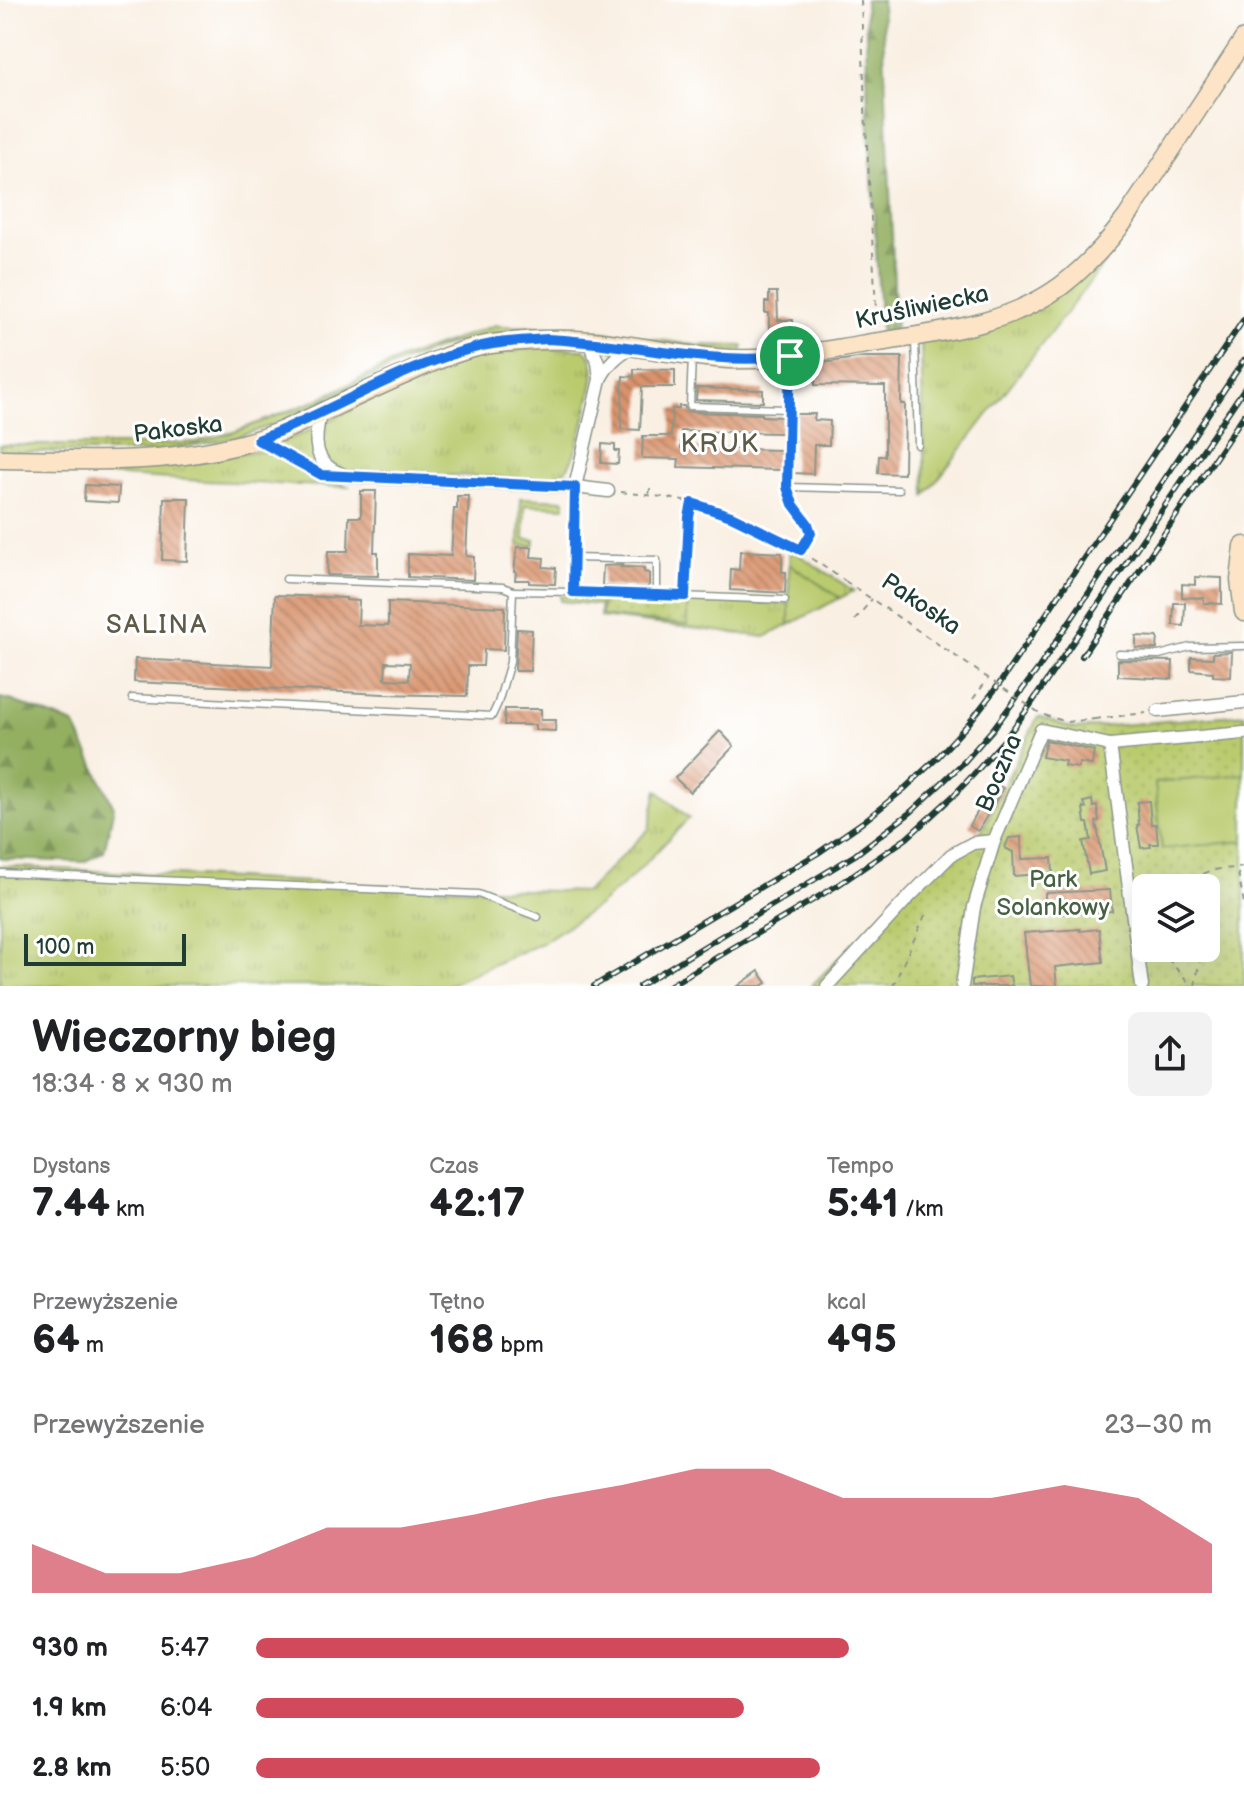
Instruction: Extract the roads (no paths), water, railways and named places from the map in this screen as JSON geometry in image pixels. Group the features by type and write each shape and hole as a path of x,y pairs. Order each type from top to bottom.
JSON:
{"main road":[{"name":"Kruśliwiecka","path":"258,440 434,361 496,343 588,340 692,355 760,359 975,325 1005,314 1058,288 1107,244 1244,39"},
{"name":"Pakoska","path":"0,459 144,460 218,451 258,440"},
{"path":"1244,546 1240,580 1244,612"}],"street":[{"path":"588,340 598,362 600,379"},
{"path":"575,487 600,379 609,364 634,347"},
{"path":"320,414 315,437 317,451 332,470 351,476"},
{"name":"Pakoska","path":"258,440 322,475 335,477 608,491"},
{"path":"1158,711 1244,702"},
{"name":"Boczna","path":"962,986 974,907 994,841 1041,730 1110,745 1244,733"},
{"path":"1110,745 1142,986"},
{"path":"827,986 951,855 973,843 994,841"}],"lane":[{"path":"915,336 918,445"},
{"path":"692,355 690,406 788,409"},
{"path":"790,356 787,487 899,490"},
{"path":"573,592 575,487"},
{"path":"573,558 657,560 657,595"},
{"path":"286,579 503,587 513,591 785,600"},
{"path":"132,698 492,716 510,662 513,591"},
{"path":"1119,654 1159,655 1190,647 1244,646"},
{"path":"0,873 478,894 538,917"}],"railway":[{"path":"594,986 818,853 863,822 937,758 1000,683 1244,319"},
{"path":"639,986 855,855 911,812 964,762 1038,669 1244,360"},
{"path":"669,986 838,885 907,838 952,797 1005,739 1029,707 1244,389"},
{"path":"1082,656 1244,415"}],"district":[{"name":"KRUK","path":"720,444"},
{"name":"SALINA","path":"157,625"}],"park label":[{"name":"Park Solankowy","path":"1053,893"}]}
